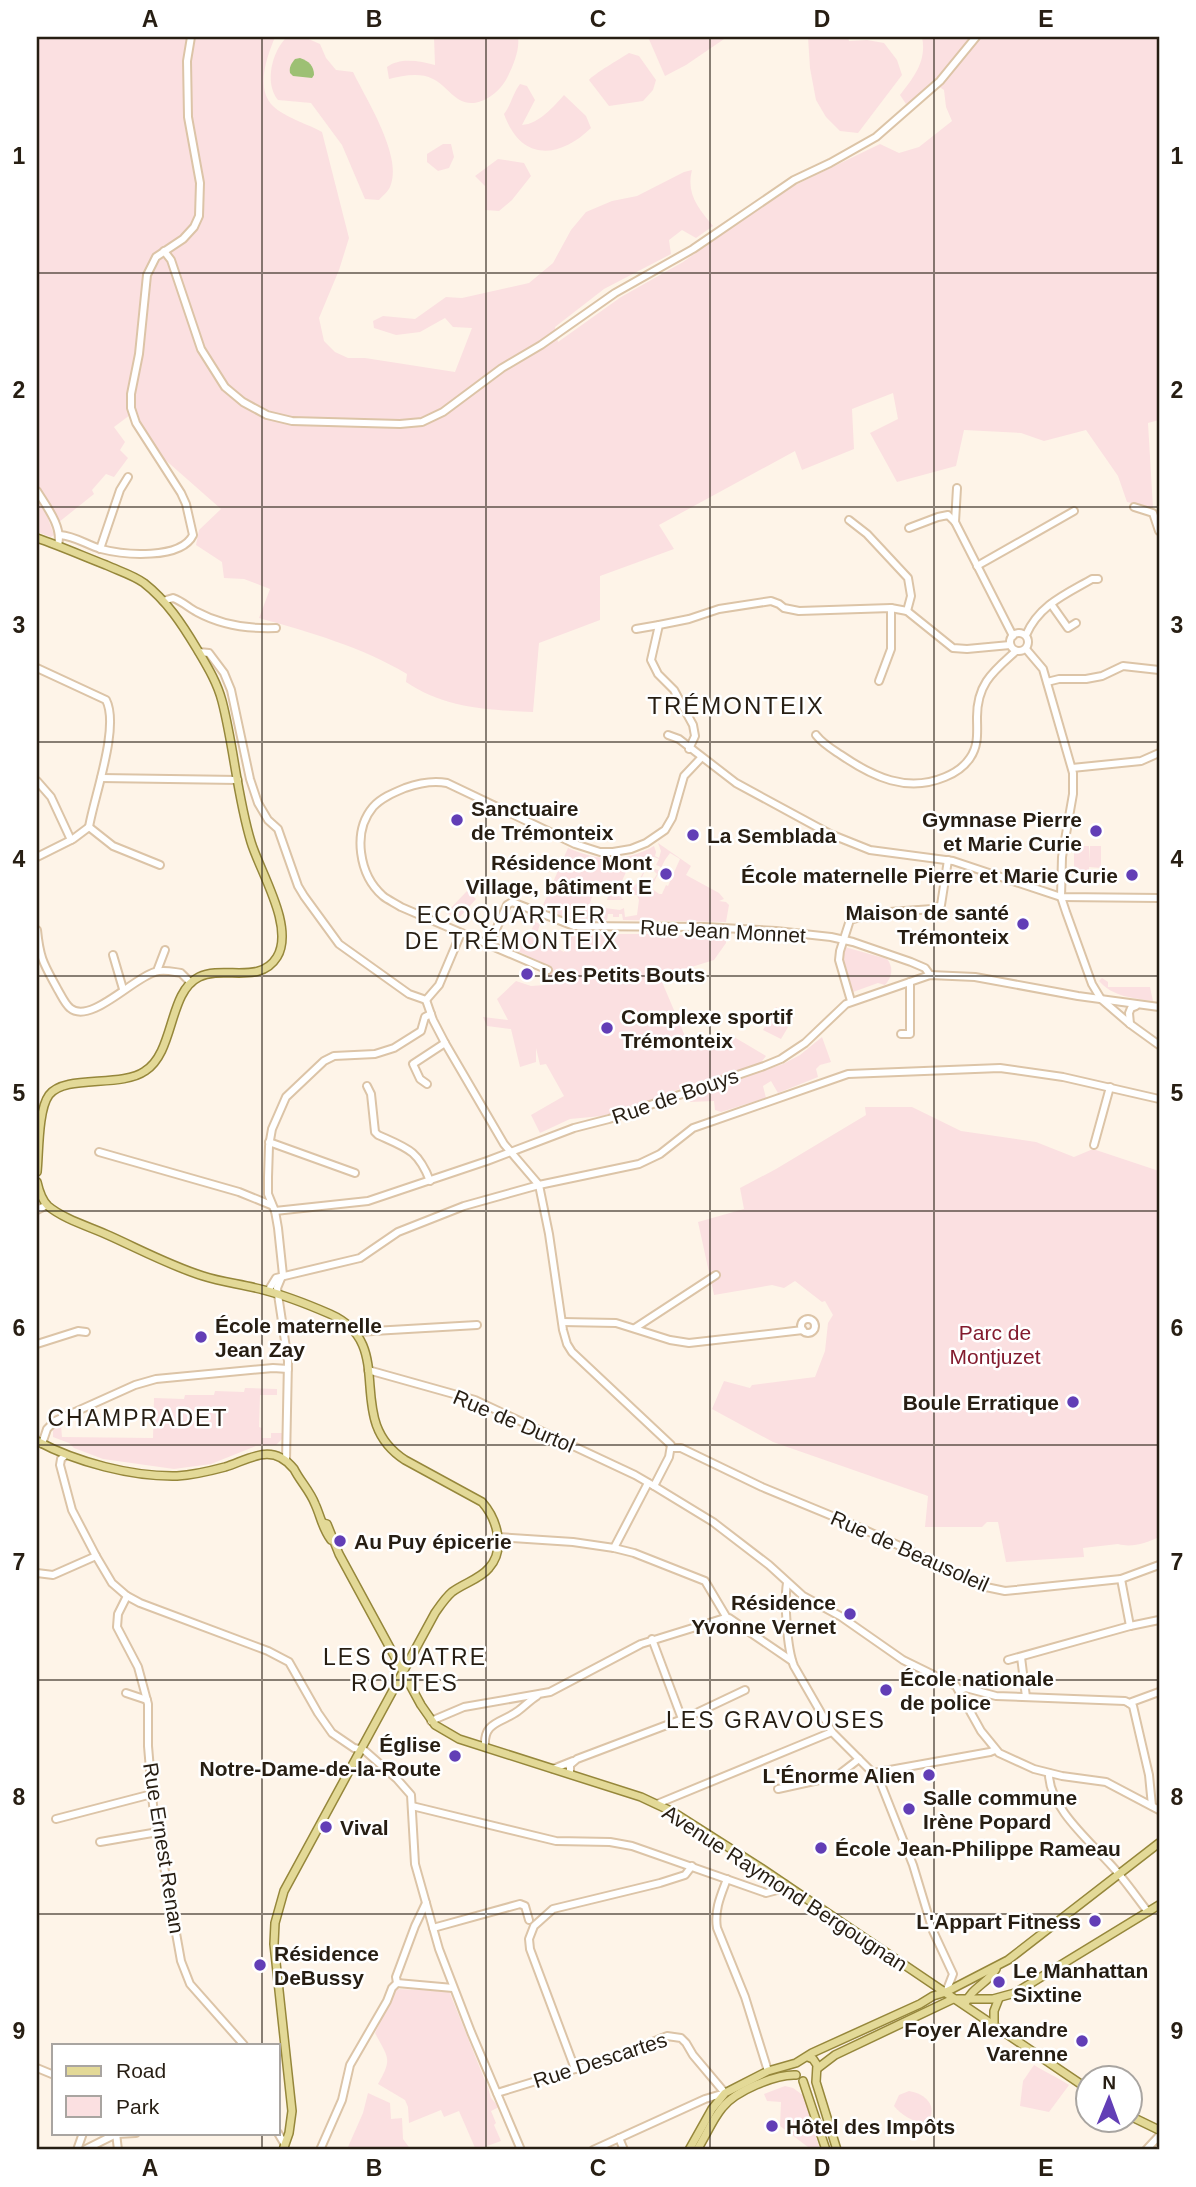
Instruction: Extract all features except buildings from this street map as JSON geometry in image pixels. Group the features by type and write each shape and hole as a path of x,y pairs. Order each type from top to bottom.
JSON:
{"main road":[{"path":"37,538 143,582 174,613 199,652 212,674 221,699 251,842 283,929 282,947 272,964 260,971 206,975 191,982 183,993 158,1058 149,1069 130,1078 65,1085 50,1093 43,1108 37,1172"},
{"path":"37,1182 47,1205 72,1219 186,1270 279,1294 340,1319 356,1332 366,1353 372,1411 388,1447 405,1460 482,1502 494,1521 498,1546 493,1563 482,1575 451,1593 441,1604 288,1882 275,1923 274,1955 292,2110 284,2147"},
{"path":"39,1441 66,1455 89,1462 177,1476 212,1470 256,1455 275,1456 286,1461"},
{"path":"39,1441 89,1462"},
{"name":"Avenue Raymond Bergougnan","path":"286,1461 303,1485 304,1493 323,1523 323,1529 337,1549 431,1721 450,1735 657,1804 694,1824 953,1999"},
{"path":"688,2150 712,2109 725,2093 768,2071 796,2063 812,2053 996,1968 1159,1843"},
{"path":"965,2003 999,1998 1025,1988 1159,1905"},
{"path":"965,2003 996,1968"},
{"path":"994,2024 994,2011 999,1998"},
{"path":"837,2150 815,2077 818,2068 835,2054 953,1999 965,2003 1074,2079"},
{"path":"808,2057 815,2061 818,2068"},
{"path":"796,2063 796,2075"},
{"path":"723,2106 741,2093 778,2077 796,2075 803,2081 826,2150"},
{"path":"803,2081 815,2077"},
{"path":"725,2093 741,2093"},
{"path":"697,2150 723,2106 725,2093"}],"street":[{"path":"60,536 70,536 117,553 164,552 185,546 193,535 186,504 136,423 131,408 147,275 156,257 183,239 194,227 199,216 200,183 188,117 187,61 191,37"},
{"path":"164,251 171,260 201,349 225,387 243,402 267,415 292,422 422,422 443,411 615,293 693,249 794,180 876,137 933,88 976,37"},
{"path":"100,549 120,491 128,477"},
{"path":"955,522 957,488"},
{"path":"37,491 60,536 58,545"},
{"path":"1134,507 1153,513 1159,531"},
{"path":"977,566 1073,510"},
{"path":"909,528 939,516 948,515 955,522 1013,636"},
{"path":"849,520 867,534 908,578 911,596 907,611"},
{"path":"1026,635 1033,622 1051,604 1072,589 1092,579 1098,579"},
{"path":"163,601 173,597 196,612 227,623 276,628"},
{"path":"636,629 688,619 719,609 771,601 784,608 799,611 891,608 907,611 953,648 1010,645"},
{"path":"1051,604 1068,628 1076,624"},
{"path":"879,681 891,649 891,608"},
{"path":"659,625 651,660 658,674 674,690 694,725 695,736 689,749"},
{"path":"1010,645 1013,636 1018,633 1026,635 1029,641 1026,649"},
{"path":"1010,645 1016,651"},
{"path":"816,735 821,742 855,765 888,780 915,784 941,778 962,767 972,754 977,743 978,704 983,687 997,666 1016,651 1026,649"},
{"path":"1026,649 1043,669 1072,768 1073,794 1062,857 1062,897 1092,984 1101,999 1159,1045"},
{"path":"199,652 209,653 224,673 234,701 244,754 258,803 268,820 278,829 298,886 309,904 339,944 409,994 426,1000"},
{"path":"1047,682 1059,679 1086,680 1124,666 1159,670"},
{"path":"37,668 106,700 110,707 100,778 89,827 71,840 37,857"},
{"path":"668,735 679,739 736,783 824,831 870,850 948,860 1062,897 1159,898"},
{"path":"1072,768 1142,761 1159,753"},
{"path":"548,970 385,898 369,879 364,868 360,845 364,822 380,800 422,783 438,781 575,844 600,852 631,849 665,830 672,818 684,776 701,758"},
{"path":"100,778 238,780"},
{"path":"37,781 51,797 71,840"},
{"path":"89,827 113,846 160,865"},
{"path":"851,1001 839,960 850,920 862,916 933,909 941,905 948,860"},
{"name":"Rue Jean Monnet","path":"489,945 507,905 512,902 574,926 658,926 815,934 845,940 911,961 925,968 930,975"},
{"path":"37,930 43,964 71,1009 95,1009 123,989 157,971 181,973 191,982"},
{"path":"426,1000 439,985 461,933"},
{"path":"157,971 165,950"},
{"path":"113,955 123,989"},
{"name":"Rue de Bouys","path":"99,1152 239,1192 273,1208 368,1201 780,1059 805,1044 834,1013 851,1001 930,975 975,977 1159,1007"},
{"path":"901,1034 910,1034 910,982"},
{"path":"426,1000 445,1043 510,1152 539,1185 564,1336 572,1352 669,1442 669,1457 614,1548"},
{"path":"1130,1024 1131,1008 1138,1005"},
{"path":"286,1461 288,1369 278,1285 284,1275 273,1208 268,1194 272,1129 286,1097 324,1061 334,1056 375,1054 394,1048 421,1031 425,1017 431,1014"},
{"path":"427,1084 420,1079 413,1064 445,1043"},
{"path":"268,1291 276,1278 360,1258 408,1227 464,1206 539,1185 639,1164 660,1154 693,1128 848,1074 1000,1068 1063,1077 1159,1099"},
{"path":"367,1086 371,1094 375,1132 415,1154 423,1162 430,1181"},
{"path":"1094,1145 1110,1087"},
{"path":"270,1142 355,1173"},
{"path":"37,1210 47,1205"},
{"path":"635,1328 716,1275"},
{"path":"562,1322 616,1323 670,1340 689,1343 803,1330"},
{"path":"356,1332 477,1325"},
{"path":"37,1344 78,1331 86,1332"},
{"path":"39,1441 55,1421 135,1385 170,1377 288,1369"},
{"name":"Rue de Durtol","path":"368,1370 475,1401 651,1484 713,1522 769,1564 803,1596 840,1616 903,1660 951,1682 959,1690"},
{"path":"275,1456 287,1440"},
{"name":"Rue de Beausoleil","path":"671,1448 681,1448 992,1590 1121,1579 1159,1565"},
{"path":"66,1455 60,1465 72,1510 112,1583 127,1596 155,1609 278,1655 289,1662 332,1733 384,1767 411,1795 415,1864 433,1928 453,1988 521,2150"},
{"path":"498,1537 573,1542 614,1548 634,1553 705,1581 727,1618 792,1661"},
{"path":"37,1573 53,1575 96,1556"},
{"path":"1121,1579 1129,1626"},
{"path":"787,1583 792,1661 832,1732 879,1779 913,1865 933,1931 953,1974 946,1992"},
{"name":"Rue Ernest Renan","path":"127,1596 118,1614 117,1627 138,1667 147,1700 152,1794 181,1961 190,1984 243,2044"},
{"path":"485,1747 485,1736 489,1727 541,1694 562,1686 652,1639 727,1618"},
{"path":"1008,1660 1159,1620"},
{"path":"652,1639 682,1719"},
{"path":"1021,1657 1026,1697"},
{"path":"1152,1806 1149,1776 1133,1706 1129,1703 996,1696 966,1688 959,1690 981,1731 995,1749 1023,1765 1049,1773 1106,1782 1159,1810"},
{"path":"552,1769 682,1719 745,1690"},
{"path":"1129,1703 1159,1692"},
{"path":"126,1693 147,1700"},
{"path":"431,1721 464,1707 541,1694"},
{"path":"657,1804 832,1732"},
{"path":"873,1773 995,1749"},
{"path":"778,1790 837,1776 859,1759"},
{"path":"570,1774 573,1761"},
{"path":"1049,1773 1062,1811 1119,1874 1148,1912"},
{"path":"1149,1776 1159,1774"},
{"path":"57,1819 152,1794"},
{"path":"412,1806 556,1841 610,1842 632,1846 766,1893 781,1889 785,1884"},
{"path":"100,1842 158,1832"},
{"path":"575,2069 530,1949 529,1939 534,1926 553,1909 660,1883 685,1875 692,1866"},
{"path":"727,1879 717,1907 717,1928 745,1997 768,2071"},
{"path":"397,1983 396,1977 426,1903"},
{"path":"433,1928 520,1904 525,1906 528,1920"},
{"path":"397,1983 453,1988"},
{"path":"320,2150 342,2100 350,2065 397,1983"},
{"name":"Rue Descartes","path":"497,2093 621,2055 674,2035 686,2043 725,2093"},
{"path":"593,2150 705,2099 725,2093"},
{"path":"84,2150 114,2134"},
{"path":"1146,2150 1159,2136"},
{"path":"619,2138 624,2150"}],"green space":[{"path":"37,37 275,37 264,72 268,99 283,114 322,132 349,238 319,318 324,341 335,352 348,358 365,358 455,372 472,328 453,327 445,318 420,332 396,335 374,328 373,321 383,316 415,319 446,297 462,298 529,283 553,263 571,230 586,212 612,201 637,196 692,170 692,194 698,207 713,226 696,238 682,230 669,240 671,254 604,289 555,327 558,342 621,297 683,262 789,188 880,144 899,153 919,147 952,121 946,107 944,90 935,84 906,104 900,95 921,61 922,37 1159,37 1159,420 1148,423 1153,508 1127,502 1118,476 1086,430 1044,441 1021,433 964,430 956,466 897,482 870,433 898,419 893,393 852,409 854,449 802,470 795,451 659,525 674,549 600,576 600,620 539,643 533,712 467,706 421,691 406,682 407,674 390,664 354,648 259,618 270,589 244,579 224,578 222,562 196,545 199,530 221,509 162,457 130,415 114,427 125,442 120,450 128,458 114,477 106,474 92,490 94,494 59,522 37,484"},
{"path":"287,37 304,37 320,44 326,58 336,70 353,72 382,129 392,161 390,187 379,200 365,199 342,145 311,103 278,100 274,93 271,85 272,67 277,50"},
{"path":"434,37 518,37 518,47 514,63 499,90 479,102 458,99 428,77 411,75 389,79 387,67 398,62 417,61 435,65"},
{"path":"648,37 727,37 665,76"},
{"path":"808,37 848,37 849,41 884,43 897,60 902,75 858,133 840,131 826,117 816,100"},
{"path":"629,53 639,56 656,80 653,90 643,101 609,106 589,80"},
{"path":"520,84 527,86 535,100 522,125 540,118 564,95 586,116 591,128 566,146 554,150 531,148 520,141 511,130 504,114"},
{"path":"443,144 451,144 454,157 449,168 438,171 427,162 427,154"},
{"path":"498,159 524,163 531,176 512,200 499,211 485,210 485,186 475,176"},
{"path":"37,499 54,535 51,537 37,532"},
{"path":"658,843 691,866 686,875 719,893 724,899 719,901 729,905 726,922 623,920 622,914 613,917 613,914 608,914 607,920 582,920 557,914 543,905 568,848 600,858 622,858 654,846 655,856 659,858 661,851","holes":["670,853 680,859 668,886 659,894 651,888","645,856 653,860 654,857 659,859 656,865 661,867 659,870 655,869 657,874 654,879 651,878 653,881 650,888 639,883 646,866 635,885 622,881 626,872 618,867 621,862 627,865 629,860 643,865 637,862 639,858 643,860","593,894 606,894 607,900 623,900 621,897 624,894 637,895 639,900 637,915 625,917 624,908 605,908 605,917 593,916 593,903 590,903"]},
{"path":"1074,846 1089,846 1089,863 1090,846 1101,846 1101,868 1089,867 1089,872 1074,872"},
{"path":"467,891 476,899 459,918 446,913"},
{"name":"Complexe sportif Trémonteix","path":"535,922 540,924 535,940 539,939 564,952 572,934 726,937 726,943 714,960 685,969 662,982 692,1047 716,1045 729,1034 766,1056 759,1065 746,1070 692,1084 634,1107 602,1116 570,1119 540,1133 531,1115 564,1096 546,1064 540,1065 536,1048 536,1062 520,1067 511,1029 487,1026 483,1017 508,1020 497,999 516,981 531,986 545,985 547,980 544,978 552,967 517,951 523,939 527,940"},
{"path":"845,947 887,959 891,972 885,985 878,983 853,992 842,954"},
{"path":"1102,978 1108,982 1108,987 1150,987 1153,1001 1117,994 1099,981"},
{"path":"776,1007 794,1017 781,1039 763,1030"},
{"path":"822,1037 831,1062 816,1069 818,1077 778,1093 771,1081 763,1086 766,1098 721,1112 715,1110 714,1101 690,1102 689,1096 783,1064 800,1055"},
{"name":"Parc de Montjuzet","path":"865,1107 912,1107 961,1131 1036,1142 1074,1157 1093,1149 1159,1171 1159,1537 1134,1545 1083,1548 1084,1557 1006,1562 998,1522 987,1522 982,1527 925,1527 928,1496 773,1442 712,1409 724,1381 750,1388 752,1385 815,1377 825,1351 828,1323 833,1315 825,1301 822,1302 795,1281 784,1288 772,1285 714,1295 698,1222 744,1209 740,1188 866,1115"},
{"path":"245,1388 277,1389 277,1395 260,1395 259,1427 262,1428 262,1438 271,1438 271,1433 282,1433 282,1439 276,1445 256,1446 211,1464 174,1469 103,1459 53,1437 53,1428 61,1425 62,1437 153,1438 154,1398 184,1399 185,1395 214,1395 215,1391 244,1392"},
{"path":"396,1989 449,1991 491,2098 499,2107 491,2111 501,2141 476,2150 459,2111 444,2117 441,2110 409,2123 405,2100 378,2084 386,2069 387,2058 375,2033"},
{"path":"1034,2065 1069,2085 1049,2112 1020,2106 1023,2081"},
{"path":"785,2086 804,2096 820,2150 812,2150 780,2126 781,2102 767,2101 764,2094"},
{"path":"909,2091 921,2095 929,2102 932,2111 928,2122 909,2118 894,2106 899,2095"},
{"path":"368,2093 390,2103 391,2119 402,2118 403,2139 411,2150 336,2150 348,2147 363,2113"}],"shaded area":[{"path":"300,58 312,66 312,78 293,76 290,73 292,62"}],"place":[{"name":"Sanctuaire de Trémonteix","path":"457,820"},
{"name":"Gymnase Pierre et Marie Curie","path":"1096,831"},
{"name":"La Semblada","path":"693,835"},
{"name":"Résidence Mont Village, bâtiment E","path":"666,874"},
{"name":"École maternelle Pierre et Marie Curie","path":"1132,875"},
{"name":"Maison de santé Trémonteix","path":"1023,924"},
{"name":"Les Petits Bouts","path":"527,974"},
{"name":"Complexe sportif Trémonteix","path":"607,1028"},
{"name":"École maternelle Jean Zay","path":"201,1337"},
{"name":"Boule Erratique","path":"1073,1402"},
{"name":"Au Puy épicerie","path":"340,1541"},
{"name":"Résidence Yvonne Vernet","path":"850,1614"},
{"name":"École nationale de police","path":"886,1690"},
{"name":"Église Notre-Dame-de-la-Route","path":"455,1756"},
{"name":"L'Énorme Alien","path":"929,1775"},
{"name":"Salle commune Irène Popard","path":"909,1809"},
{"name":"Vival","path":"326,1827"},
{"name":"École Jean-Philippe Rameau","path":"821,1848"},
{"name":"L'Appart Fitness","path":"1095,1921"},
{"name":"Résidence DeBussy","path":"260,1965"},
{"name":"Le Manhattan Sixtine","path":"999,1982"},
{"name":"Foyer Alexandre Varenne","path":"1082,2041"},
{"name":"Hôtel des Impôts","path":"772,2126"}],"district":[{"name":"TRÉMONTEIX","path":"736,705"},
{"name":"ECOQUARTIER DE TRÉMONTEIX","path":"512,928"},
{"name":"CHAMPRADET","path":"138,1418"},
{"name":"LES QUATRE ROUTES","path":"405,1670"},
{"name":"LES GRAVOUSES","path":"776,1720"}]}
